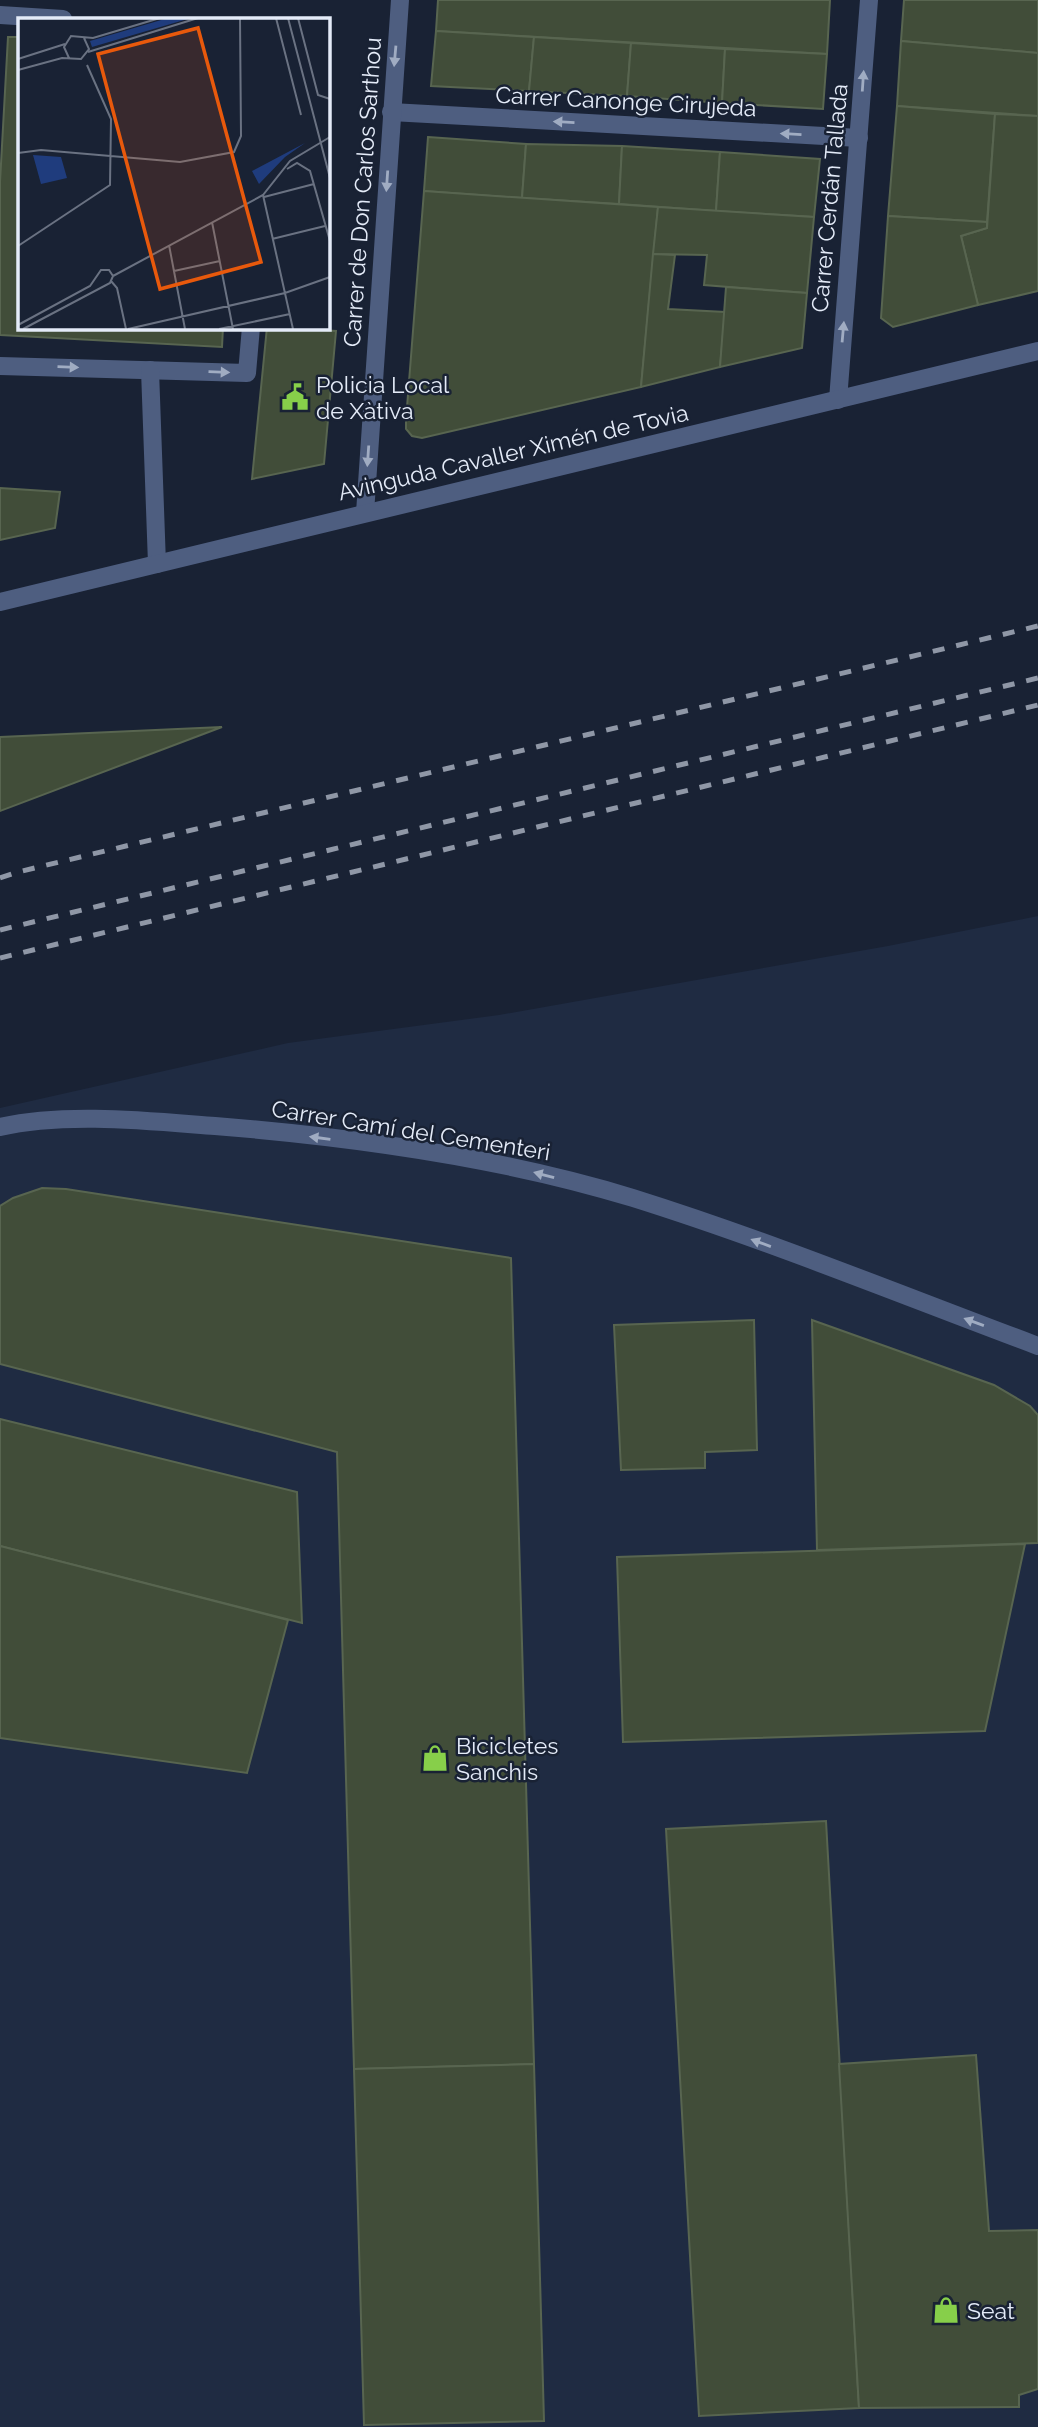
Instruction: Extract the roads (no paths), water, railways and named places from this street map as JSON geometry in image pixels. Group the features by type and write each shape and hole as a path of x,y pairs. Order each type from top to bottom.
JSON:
{"street":[{"name":"Carrer de Don Carlos Sarthou","path":"365,513 400,0"},
{"name":"Carrer Cerdán Tallada","path":"838,400 869,0"},
{"path":"0,15 47,18"},
{"name":"Carrer Canonge Cirujeda","path":"391,112 859,138"},
{"path":"0,366 247,373 251,329"},
{"name":"Avinguda Cavaller Ximén de Tovia","path":"0,602 1038,351"},
{"path":"150,370 157,564"},
{"name":"Carrer Camí del Cementeri","path":"0,1127 51,1120 150,1121 264,1130 518,1168 632,1198 1038,1346"}],"railway":[{"path":"0,878 1038,626"},
{"path":"0,930 1038,678"},
{"path":"0,958 1038,705"}],"place":[{"name":"Policia Local de Xàtiva","path":"295,397"},
{"name":"Bicicletes Sanchis","path":"435,1758"},
{"name":"Seat","path":"946,2310"}]}
